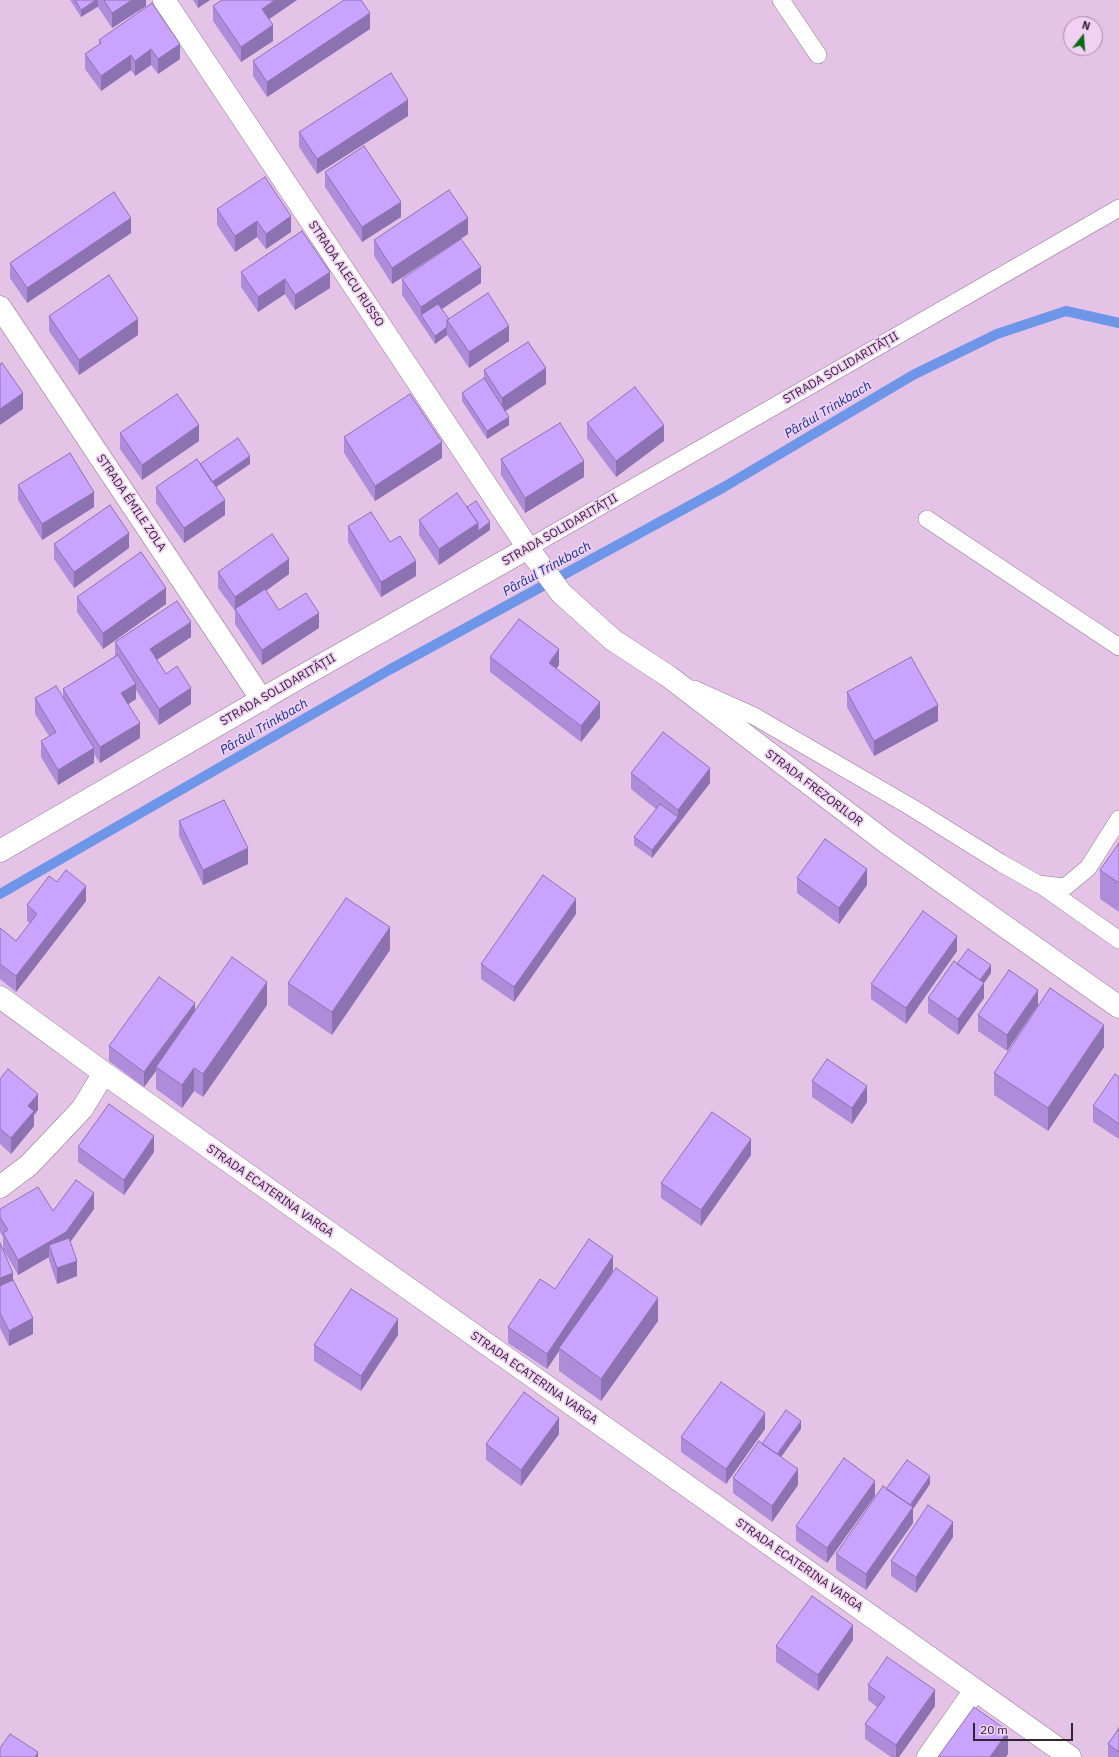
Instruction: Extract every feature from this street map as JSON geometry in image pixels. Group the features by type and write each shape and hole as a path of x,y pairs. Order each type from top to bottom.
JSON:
{"street":[{"name":"STRADA ALECU RUSSO","path":"164,0 533,556"},
{"name":"STRADA ÉMILE ZOLA","path":"0,308 262,700"},
{"name":"STRADA FREZORILOR","path":"533,556 561,594 614,640 668,676 887,843 1119,1007"},
{"name":"STRADA SOLIDARITĂȚII","path":"0,851 262,700 533,556"},
{"name":"STRADA ECATERINA VARGA","path":"0,997 104,1074 1070,1757"},
{"path":"0,1187 29,1166 82,1109 104,1074"},
{"path":"928,1757 976,1690"}],"lane":[{"path":"781,0 818,55"},
{"name":"STRADA SOLIDARITĂȚII","path":"533,556 1119,208"},
{"path":"927,519 1119,647"},
{"path":"668,676 754,716 911,807 1001,863 1038,884 1119,940"},
{"path":"1038,884 1065,887 1088,868 1119,820"}],"building":[{"path":"75,0 96,0 81,10"},
{"path":"104,0 132,0 112,13"},
{"path":"222,0 275,0 262,9 273,25 241,47 213,6"},
{"path":"344,0 361,0 370,13 267,82 253,61"},
{"path":"152,3 180,44 158,59 151,49 135,61 131,55 101,76 85,54 101,43 99,40"},
{"path":"391,73 408,100 317,159 299,132"},
{"path":"364,146 401,202 362,227 325,172"},
{"path":"265,177 291,216 266,234 257,221 235,236 217,209"},
{"path":"449,190 468,218 392,268 374,240"},
{"path":"114,192 131,218 27,288 10,263"},
{"path":"302,231 330,272 295,295 285,279 258,297 241,272"},
{"path":"461,239 481,267 421,307 402,279"},
{"path":"109,275 138,319 79,360 49,316"},
{"path":"488,293 509,326 469,352 447,320"},
{"path":"438,304 449,319 447,320 447,327 435,336 421,315"},
{"path":"528,342 546,368 502,398 484,370"},
{"path":"2,363 23,393 0,409 0,364"},
{"path":"484,378 509,417 487,431 462,393"},
{"path":"635,387 664,425 616,461 587,423"},
{"path":"177,394 199,425 142,465 120,433"},
{"path":"410,394 442,442 375,486 344,437"},
{"path":"560,423 584,461 525,498 501,459"},
{"path":"238,438 250,456 212,482 200,464"},
{"path":"70,453 94,492 42,524 18,485"},
{"path":"197,459 225,500 184,528 156,487"},
{"path":"457,493 478,523 439,549 419,520"},
{"path":"476,501 490,522 478,531 478,523 467,507"},
{"path":"110,505 129,533 74,572 54,544"},
{"path":"371,512 390,542 400,536 416,561 381,582 348,526"},
{"path":"272,534 289,559 235,597 218,572"},
{"path":"141,552 166,588 103,633 77,597"},
{"path":"265,589 279,610 306,593 319,613 262,650 235,609"},
{"path":"177,601 191,622 150,649 166,674 177,666 191,688 159,709 115,642"},
{"path":"519,619 559,649 549,663 600,702 581,726 490,657"},
{"path":"118,655 136,684 121,693 140,723 100,747 63,689"},
{"path":"911,657 938,705 874,741 847,692"},
{"path":"56,686 94,748 58,770 41,741 56,732 35,698"},
{"path":"663,732 710,768 678,810 631,773"},
{"path":"224,800 248,848 203,870 179,821"},
{"path":"660,804 678,817 652,850 634,837"},
{"path":"825,839 867,869 839,908 797,878"},
{"path":"1119,843 1119,883 1100,870"},
{"path":"66,870 86,886 16,976 0,964 0,928 16,941 37,914 27,905 49,876 57,882"},
{"path":"543,875 576,899 514,987 481,964"},
{"path":"346,898 390,927 332,1012 288,983"},
{"path":"923,911 957,936 906,1008 871,984"},
{"path":"968,949 991,965 980,980 957,964"},
{"path":"232,957 267,982 203,1074 194,1068 182,1085 156,1067"},
{"path":"954,961 984,983 958,1019 928,998"},
{"path":"1009,970 1038,990 1007,1035 978,1015"},
{"path":"159,977 195,1003 144,1072 109,1046"},
{"path":"1050,988 1104,1025 1048,1108 994,1073"},
{"path":"827,1059 867,1086 852,1108 812,1081"},
{"path":"8,1069 38,1094 28,1106 34,1111 11,1138 0,1129 0,1079"},
{"path":"1115,1074 1119,1077 1119,1124 1093,1106"},
{"path":"109,1104 154,1136 124,1180 78,1147"},
{"path":"712,1112 751,1139 701,1210 661,1183"},
{"path":"76,1180 94,1193 66,1232 18,1260 3,1233 8,1230 0,1217 0,1209 38,1187 53,1211"},
{"path":"69,1238 77,1261 57,1268 49,1245"},
{"path":"589,1239 613,1256 547,1354 508,1327 540,1279 555,1289"},
{"path":"0,1243 13,1273 0,1278"},
{"path":"616,1268 658,1298 601,1379 559,1348"},
{"path":"13,1280 33,1318 9,1331 0,1313 0,1286"},
{"path":"351,1289 398,1319 361,1376 314,1345"},
{"path":"721,1382 765,1413 726,1469 681,1437"},
{"path":"524,1392 559,1418 521,1470 486,1444"},
{"path":"786,1410 801,1421 777,1454 762,1444"},
{"path":"759,1441 798,1469 772,1506 733,1478"},
{"path":"844,1458 875,1481 827,1548 796,1526"},
{"path":"907,1460 930,1476 910,1505 886,1489"},
{"path":"883,1486 913,1507 866,1574 836,1554"},
{"path":"928,1505 953,1522 916,1577 891,1561"},
{"path":"812,1596 853,1625 818,1675 776,1646"},
{"path":"887,1657 935,1690 896,1745 865,1724 885,1697 868,1685"},
{"path":"974,1707 1008,1731 990,1757 938,1757"},
{"path":"1119,1728 1119,1752 1108,1744"},
{"path":"10,1734 38,1752 35,1757 0,1757 0,1748"}],"waterway":[{"name":"Pârâul Trinkbach","path":"0,894 389,670 724,487 913,375 997,334 1066,311 1119,323"}]}
